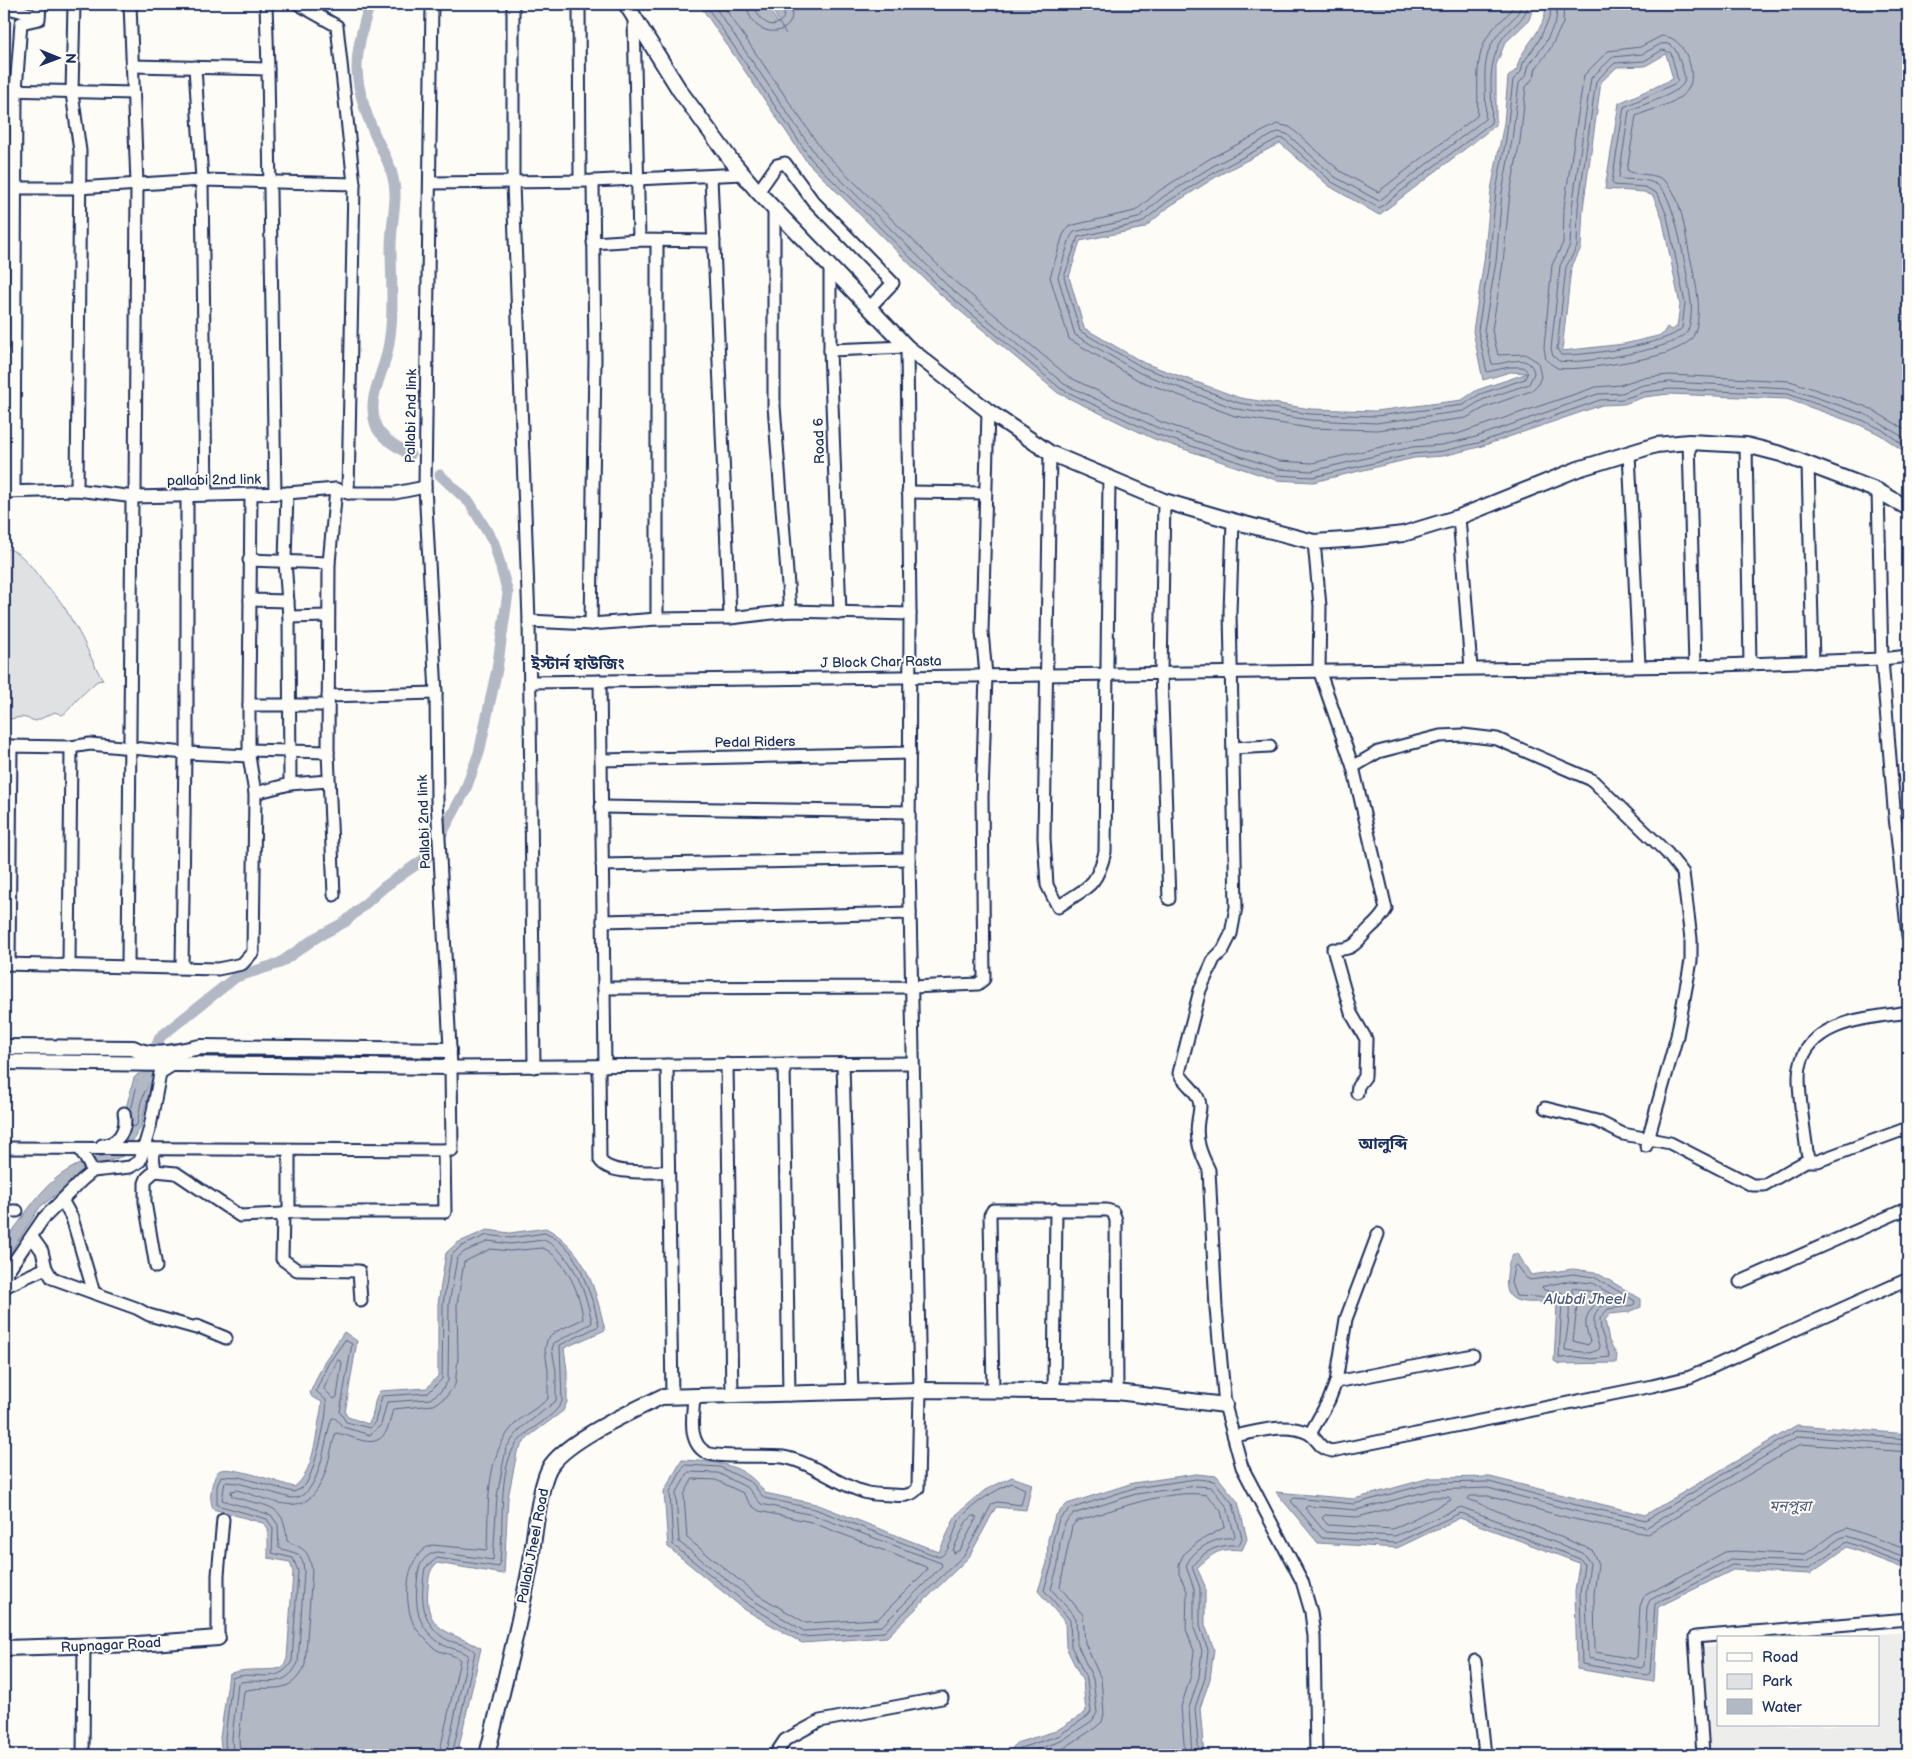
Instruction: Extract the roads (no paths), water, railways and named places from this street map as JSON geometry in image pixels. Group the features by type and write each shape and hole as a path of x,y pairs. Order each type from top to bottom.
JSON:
{"street":[{"path":"74,4 72,93 80,151 78,188 77,490"},
{"path":"128,966 137,183 130,4"},
{"path":"266,4 275,493"},
{"path":"298,4 337,26 354,184 348,492"},
{"name":"Pallabi 2nd link","path":"432,4 431,183 425,487 436,693 437,800 451,1067 452,1150 444,1150"},
{"path":"513,4 513,183 529,621 534,1066"},
{"path":"579,4 580,180"},
{"path":"626,4 634,20 680,92 743,174 774,209 907,346 988,411 1050,453 1164,501 1314,542 1403,534 1459,517 1578,469 1656,445 1689,442 1746,445 1782,454 1878,492 1908,508"},
{"path":"4,7 40,10 39,19 21,23 10,90 14,188 9,492"},
{"path":"634,20 639,240"},
{"path":"131,66 268,69"},
{"path":"195,67 202,180 206,495"},
{"path":"10,90 134,93"},
{"path":"758,192 777,165 784,163 813,201 894,283 869,308"},
{"path":"431,183 593,181 711,177 743,174"},
{"path":"711,177 730,618"},
{"path":"4,195 14,188 78,188 202,180 354,184"},
{"path":"591,624 594,359 593,181"},
{"path":"774,209 774,406 790,611"},
{"path":"592,243 639,240 714,241"},
{"path":"657,241 657,619"},
{"name":"Road 6","path":"830,267 830,350 840,614"},
{"path":"830,350 907,346"},
{"path":"694,1397 694,1436 698,1445 706,1453 715,1456 745,1455 790,1458 864,1492 902,1496 913,1494 918,1488 920,1480 920,1390 909,860 910,614 907,346"},
{"path":"604,988 912,988 978,984 984,979 982,797 986,675 982,632 984,493 988,411"},
{"path":"1689,442 1694,666"},
{"path":"1746,445 1750,664"},
{"path":"1050,453 1045,674 1045,855 1047,885 1058,907 1091,886 1099,872 1105,852 1109,479"},
{"path":"1629,453 1639,665"},
{"path":"1808,464 1813,662"},
{"name":"pallabi 2nd link","path":"9,492 77,490 134,497 287,493 336,489 348,492 395,493 425,487"},
{"path":"334,896 328,781 328,563 336,489"},
{"path":"908,492 984,493"},
{"path":"1878,492 1882,659 1894,808 1908,936"},
{"path":"287,493 285,561 289,617 290,784"},
{"path":"250,494 249,752 255,793 253,952 242,964 218,969 6,964 8,746 71,747 90,744 186,753 249,752 290,750 328,752"},
{"path":"182,967 186,753 187,495"},
{"path":"1164,501 1161,672 1169,899"},
{"path":"1459,517 1471,668"},
{"path":"1232,521 1230,612 1236,907 1231,934 1224,950 1214,959 1200,990 1179,1073 1184,1083 1198,1097 1201,1109 1197,1136 1199,1151 1209,1170 1216,1308 1224,1405 1242,1467 1302,1581 1311,1612 1314,1636 1316,1755"},
{"path":"1314,542 1320,606 1319,670 1353,767 1386,910 1378,922 1370,928 1360,941 1345,950 1333,949 1351,1013 1366,1039 1365,1077 1358,1086 1357,1093"},
{"path":"249,560 328,563"},
{"path":"250,600 288,601"},
{"path":"529,621 591,624 657,619 730,618 790,611 840,614 910,614"},
{"path":"289,617 328,616"},
{"name":"J Block Char Rasta","path":"530,682 1639,665 1694,666 1882,659 1908,656"},
{"path":"600,681 604,988 600,1160 604,1167 613,1170 668,1172"},
{"path":"249,705 289,706 328,701 436,693"},
{"path":"1353,767 1378,752 1440,736 1463,735 1497,740 1592,780 1667,854 1683,873 1691,939 1691,961 1677,1036 1647,1142"},
{"path":"1233,748 1270,746"},
{"path":"69,966 71,747"},
{"name":"Pedal Riders","path":"601,760 910,753"},
{"path":"255,793 290,784 328,781"},
{"path":"601,807 909,812"},
{"path":"602,865 909,860"},
{"path":"603,921 910,913"},
{"path":"1810,1160 1807,1152 1799,1069 1805,1050 1818,1035 1857,1020 1908,1012"},
{"path":"4,1047 173,1060 451,1067 912,1063"},
{"path":"5,1286 7,1272 43,1219 93,1171 130,1167 140,1161 146,1149 160,1073 173,1060 200,1047 449,1050"},
{"path":"4,1062 138,1056"},
{"path":"843,1063 852,1392"},
{"path":"727,1064 732,1396"},
{"path":"784,1064 789,1395"},
{"path":"667,1065 667,1397 920,1390 1054,1391 1117,1392 1224,1405"},
{"path":"1545,1108 1598,1121 1623,1134 1647,1142 1670,1143 1752,1185 1764,1185 1810,1160 1818,1161 1908,1128"},
{"path":"86,1150 111,1145 119,1138 125,1124 124,1113"},
{"path":"4,1148 86,1150 444,1150 446,1212 286,1213 240,1216 176,1173 156,1171 146,1178 145,1183 145,1202 156,1267"},
{"path":"146,1149 156,1171"},
{"path":"86,1150 93,1171"},
{"path":"289,1150 282,1259 296,1270 359,1272 361,1301"},
{"path":"62,1200 72,1218 94,1293"},
{"path":"1740,1282 1908,1208"},
{"path":"993,1391 990,1215 993,1210 1107,1210 1113,1212 1116,1220 1117,1392"},
{"path":"1054,1391 1056,1210"},
{"path":"4,1211 17,1211"},
{"path":"1310,1434 1330,1400 1336,1382 1346,1319 1378,1234"},
{"path":"32,1237 42,1251 46,1268 52,1278 136,1308 149,1316 196,1328 197,1326 226,1338"},
{"path":"5,1286 46,1268"},
{"path":"1234,1436 1278,1428 1294,1428 1310,1434 1322,1449 1332,1451 1690,1377 1908,1279"},
{"path":"1336,1382 1472,1355"},
{"name":"Pallabi Jheel Road","path":"487,1755 517,1631 540,1504 550,1466 558,1456 589,1435 667,1397"},
{"path":"218,1638 218,1575 223,1519"},
{"path":"1703,1755 1695,1637 1908,1619"},
{"name":"Rupnagar Road","path":"4,1648 84,1646 218,1638"},
{"path":"83,1755 84,1646"},
{"path":"1475,1660 1484,1755"},
{"path":"775,1755 785,1740 820,1721 942,1698"}],"water":[{"path":"699,4 765,4 786,34 769,4 1534,4 1529,20 1505,43 1496,65 1496,125 1379,215 1329,186 1280,143 1219,175 1170,206 1144,228 1080,241 1069,277 1084,328 1144,363 1240,398 1311,409 1376,411 1462,400 1477,390 1528,373 1510,372 1483,380 1473,331 1484,261 1491,190 1504,123 1508,77 1517,69 1523,53 1538,31 1545,14 1546,4 1908,4 1908,454 1879,434 1860,425 1787,399 1669,394 1644,397 1624,404 1602,405 1479,447 1443,456 1414,458 1313,482 1276,480 1154,439 1058,393 940,294 807,162","holes":["1666,54 1673,79 1619,103 1605,189 1644,192 1653,196 1662,217 1680,305 1677,327 1671,330 1667,327 1662,335 1624,344 1562,351 1571,268 1581,248 1583,208 1601,82 1617,67 1645,66"]},
{"path":"138,1074 156,1076 146,1103 141,1127 123,1156 92,1167 40,1207 4,1262 5,1246 8,1237 32,1204 51,1183 71,1168 114,1153 134,1078"},
{"path":"546,1228 571,1247 580,1259 597,1299 605,1330 564,1348 567,1371 567,1402 563,1411 528,1437 517,1452 508,1498 504,1574 437,1563 432,1568 428,1587 430,1614 441,1628 481,1648 457,1755 222,1755 220,1738 229,1674 242,1671 282,1668 287,1659 293,1572 290,1562 268,1558 268,1528 263,1523 213,1509 211,1492 217,1473 227,1469 236,1470 294,1487 301,1481 310,1463 316,1441 322,1402 312,1397 310,1393 324,1362 344,1332 357,1341 345,1413 348,1417 368,1424 380,1391 427,1388 438,1376 438,1304 446,1253 457,1243 487,1230 510,1233"},
{"name":"Alubdi Jheel","path":"1513,1254 1518,1254 1531,1275 1573,1269 1595,1272 1641,1299 1641,1307 1629,1312 1610,1314 1605,1320 1609,1341 1617,1355 1616,1363 1559,1364 1554,1361 1557,1303 1522,1301 1509,1295 1507,1276 1509,1262"},
{"name":"মনপুরা","path":"1797,1425 1908,1434 1908,1570 1847,1547 1810,1574 1733,1570 1658,1607 1654,1682 1577,1669 1575,1592 1579,1563 1460,1518 1397,1548 1318,1543 1276,1492 1354,1499 1430,1478 1490,1477 1645,1515"},
{"path":"682,1460 718,1463 738,1469 757,1483 765,1493 816,1504 939,1552 956,1515 985,1490 1012,1477 1032,1484 1026,1510 996,1507 969,1557 887,1637 802,1643 744,1609 668,1547 664,1491"},
{"path":"1196,1474 1217,1476 1238,1502 1247,1539 1242,1550 1217,1552 1197,1568 1205,1586 1205,1625 1214,1649 1210,1679 1200,1708 1204,1755 1008,1755 1016,1743 1056,1731 1086,1712 1083,1682 1066,1647 1065,1622 1038,1591 1047,1563 1048,1539 1055,1516 1067,1504 1133,1483"}],"waterway":[{"path":"370,4 360,40 357,70 367,116 392,173 395,190 391,242 392,306 390,335 388,350 374,395 373,410 378,431 391,443 410,455"},
{"path":"141,1087 160,1037 236,977 280,963 317,937 345,922 384,887 430,855 465,791 479,753 497,669 508,593 494,543 470,503 440,475"}],"district":[{"name":"ইস্টার্ন হাউজিং","path":"578,664"},
{"name":"আলুব্দি","path":"1383,1144"}]}
